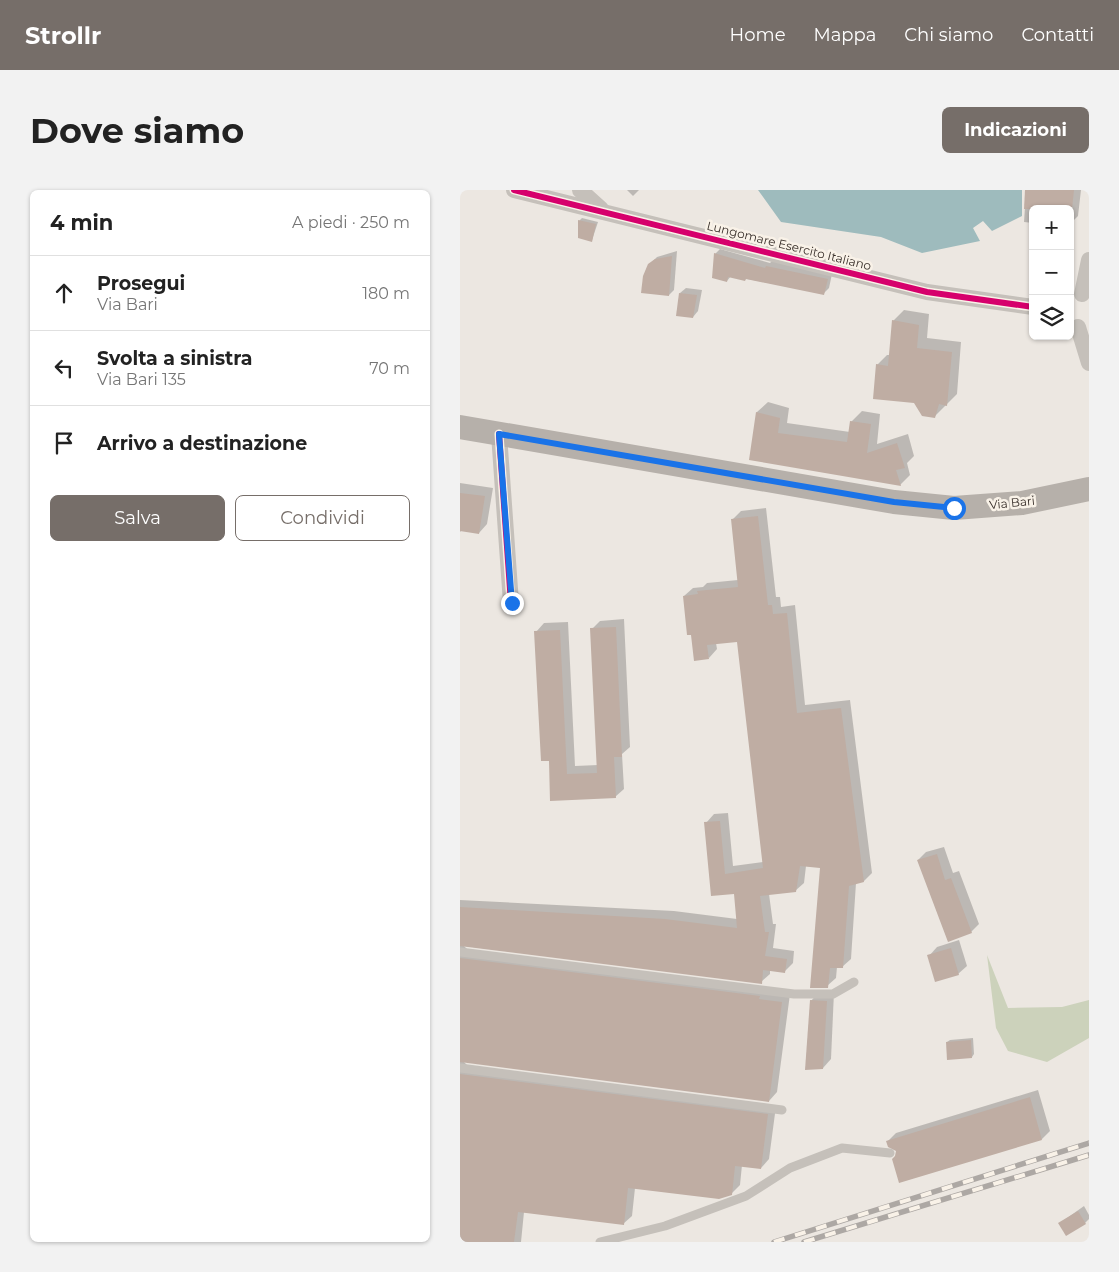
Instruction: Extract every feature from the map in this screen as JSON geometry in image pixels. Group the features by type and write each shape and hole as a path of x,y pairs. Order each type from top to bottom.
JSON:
{"main road":[{"name":"Via Bari","path":"460,427 894,502 954,508 1022,503 1089,490"}],"street":[{"name":"Lungomare Esercito Italiano","path":"514,190 550,194 607,213 928,292 1029,306"},
{"path":"580,190 590,201 607,213"},
{"path":"1080,295 1089,260"},
{"path":"1079,325 1089,363"},
{"path":"499,434 512,603"}],"lane":[{"path":"460,952 794,994 833,994 854,982"},
{"path":"460,1068 782,1110"},
{"path":"600,1242 665,1226 746,1196 790,1168 842,1148 890,1153"}],"green space":[{"path":"987,955 1008,1008 1062,1007 1089,1000 1089,1038 1047,1062 1008,1051 996,1028"}],"water":[{"path":"758,190 1022,190 1022,216 992,231 983,221 973,228 980,241 922,253 881,237 781,222"}],"building":[{"path":"1025,190 1074,190 1072,205 1029,205 1029,209 1024,209"},
{"path":"578,220 596,224 592,242 578,238"},
{"path":"714,253 765,268 766,266 828,279 824,295 746,279 745,281 728,277 727,282 712,278"},
{"path":"672,256 669,296 641,293 643,276 648,264 655,259"},
{"path":"679,293 697,295 693,318 676,316"},
{"path":"892,320 919,325 917,348 952,352 947,406 939,404 935,418 922,416 914,403 873,399 876,364 888,366"},
{"path":"756,412 780,418 778,433 847,442 850,421 871,424 867,453 897,443 905,468 896,470 901,486 749,460"},
{"path":"460,493 485,496 479,534 460,531"},
{"path":"758,516 768,605 772,605 773,614 787,613 797,713 841,708 864,882 849,886 843,968 830,968 828,988 810,988 820,868 800,866 796,892 760,896 765,932 769,932 765,956 787,959 785,973 763,970 762,984 460,946 460,907 665,919 737,928 734,894 711,896 704,822 720,821 725,874 763,868 737,642 707,645 709,659 694,661 691,635 687,635 683,596 698,594 697,591 738,587 731,519"},
{"path":"616,627 622,757 614,757 616,798 550,801 549,761 541,761 534,631 560,630 567,774 597,773 590,628"},
{"path":"937,854 945,880 951,878 972,933 948,942 917,860"},
{"path":"951,948 959,975 935,982 927,955"},
{"path":"460,958 760,996 759,999 782,1002 769,1102 460,1062"},
{"path":"810,1000 827,1001 823,1069 805,1070"},
{"path":"971,1040 972,1058 947,1060 946,1042"},
{"path":"460,1074 768,1114 761,1169 735,1166 732,1195 719,1199 628,1188 624,1225 518,1212 514,1242 460,1242"},
{"path":"1030,1097 1042,1140 899,1183 892,1159 896,1151 888,1147 886,1141"},
{"path":"1078,1211 1086,1224 1066,1236 1058,1223"}],"railway":[{"path":"774,1242 1089,1143"},
{"path":"804,1242 1089,1155"}],"cycle path":[{"path":"514,190 927,292 1029,306"},
{"path":"499,434 511,603"}],"route":[{"path":"512,603 499,434 894,502 954,508"}]}
